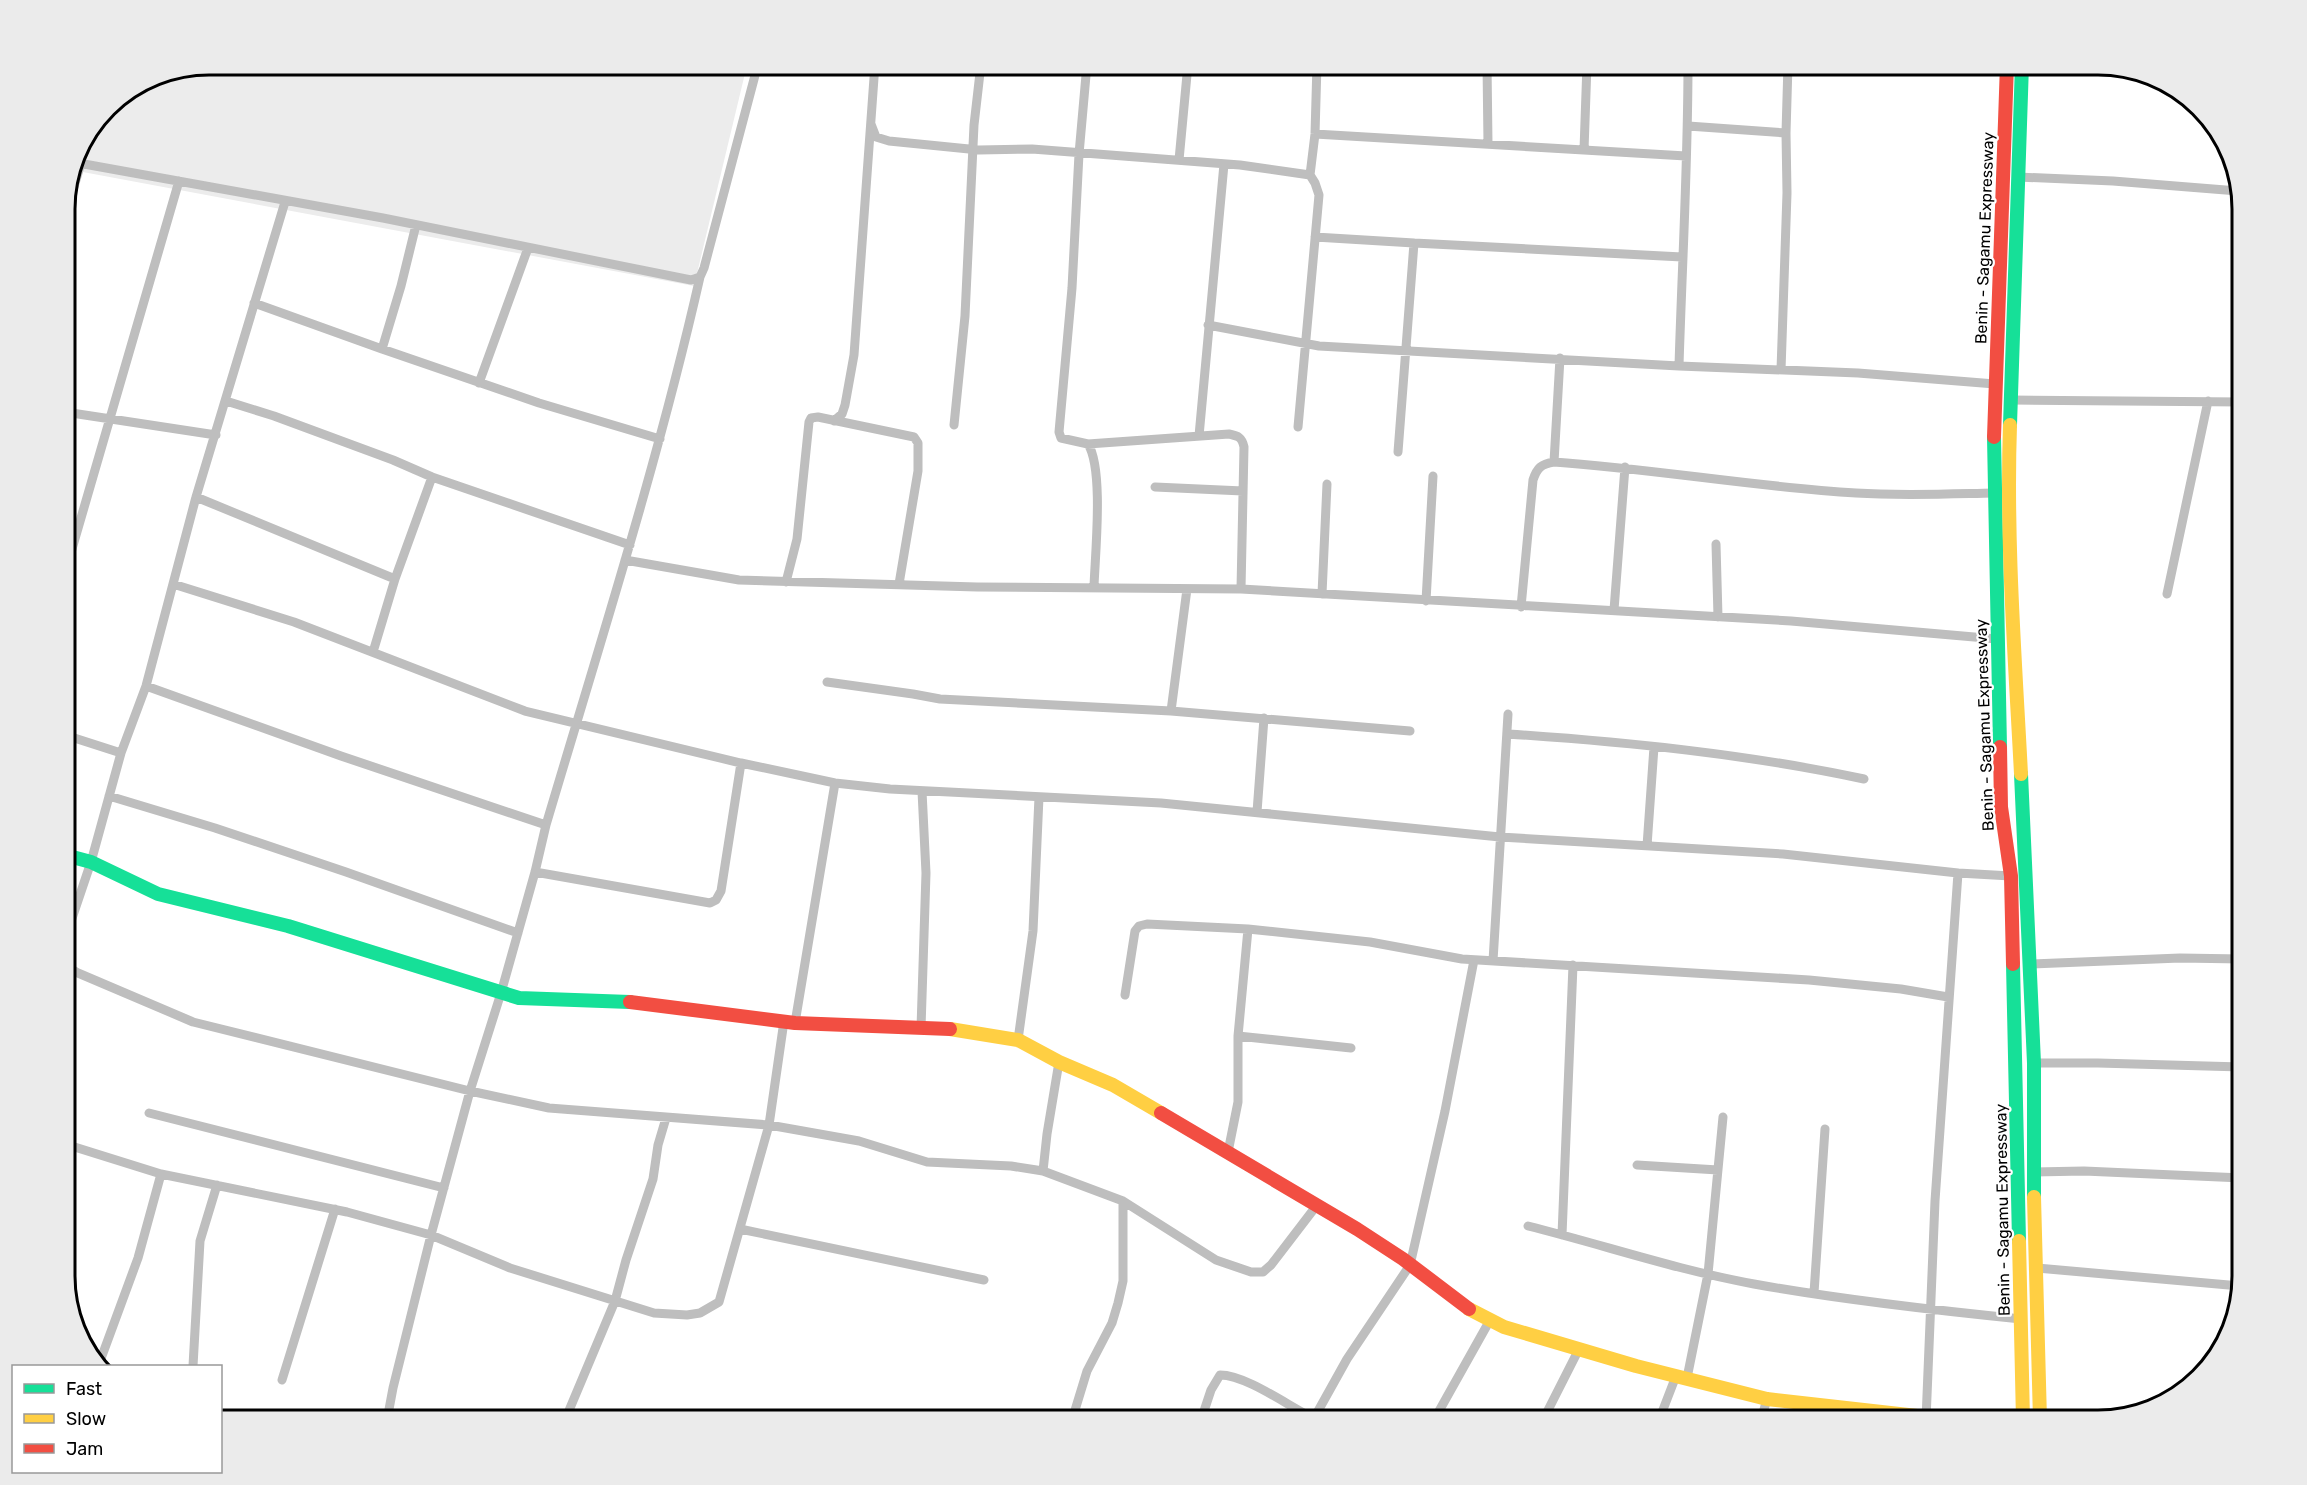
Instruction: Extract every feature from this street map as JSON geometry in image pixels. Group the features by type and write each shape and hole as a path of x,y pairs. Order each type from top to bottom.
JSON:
{"main road":[{"name":"Benin - Sagamu Expressway","path":"2007,75 1993,493 2001,807 2011,876 2023,1410"},
{"path":"2022,75 2009,461 2013,630 2026,856 2034,1063 2034,1237 2037,1268 2040,1410"},
{"path":"75,858 91,862 158,894 288,926 519,998 624,1001 790,1022 960,1029 1018,1040 1059,1062 1113,1085 1228,1152 1357,1229 1468,1308 1504,1327 1767,1399 1854,1410"}],"street":[{"path":"389,1410 430,1235 470,1091 518,933 546,825 660,439 700,277 755,75"},
{"path":"834,421 842,414 845,405 854,355 874,75"},
{"path":"954,425 965,316 980,75"},
{"path":"1086,75 1078,154 1072,288 1059,432 1061,438 1088,444 1229,434 1239,436 1243,441 1241,590"},
{"path":"1179,160 1187,75"},
{"path":"1298,427 1319,195 1310,175 1315,134 1317,75"},
{"path":"1487,75 1488,144"},
{"path":"1584,150 1587,75"},
{"path":"1679,366 1686,207 1688,75"},
{"path":"1781,370 1787,193 1788,75"},
{"path":"871,124 876,137 889,141 1002,151 1032,149 1179,160 1310,175"},
{"path":"1688,126 1786,133"},
{"path":"1315,134 1686,156"},
{"path":"83,164 416,225 691,280 700,277"},
{"path":"1199,436 1224,164"},
{"path":"2019,177 2113,181 2231,190"},
{"path":"75,540 180,181"},
{"path":"75,909 91,862 121,753 146,686 196,497 285,202"},
{"path":"382,349 416,225"},
{"path":"1315,237 1682,258"},
{"path":"1398,452 1414,243"},
{"path":"479,383 528,248"},
{"path":"254,303 479,383 660,439"},
{"path":"1208,325 1305,344 1679,366 1858,373 1995,384"},
{"path":"1554,462 1560,358"},
{"path":"2011,400 2232,402"},
{"path":"226,401 340,440 432,477 630,545"},
{"path":"2167,594 2208,401"},
{"path":"75,414 216,435"},
{"path":"786,582 797,539 809,422 811,418 818,417 914,437 918,443 918,471 899,584"},
{"path":"1088,444 1093,452 1097,501 1094,587"},
{"path":"1521,607 1533,480 1537,469 1544,464 1554,462 1625,467 1853,493 1893,495 1993,493"},
{"path":"1614,610 1625,467"},
{"path":"1426,601 1433,476"},
{"path":"373,652 395,579 432,477"},
{"path":"1322,594 1327,484"},
{"path":"1155,488 1243,491"},
{"path":"196,497 395,579"},
{"path":"1716,544 1718,617"},
{"path":"625,560 719,577 786,582 1241,590 1521,607 1614,610 1997,639"},
{"path":"173,584 294,622 525,711 835,783 922,791 1161,803 1500,837 1783,854 1958,873 2011,876"},
{"path":"1171,711 1187,589"},
{"path":"826,682 899,691 940,699 1171,711 1410,731"},
{"path":"146,686 341,756 546,825"},
{"path":"1492,961 1508,714"},
{"path":"1257,812 1264,718"},
{"path":"1508,734 1753,758 1864,779"},
{"path":"75,738 121,753"},
{"path":"1647,846 1654,747"},
{"path":"535,872 710,903 716,900 721,891 741,763"},
{"path":"75,1147 161,1174 335,1209 430,1235 510,1268 654,1313 687,1315 700,1313 719,1302 769,1125 835,783"},
{"path":"921,1028 926,873 922,791"},
{"path":"109,796 215,828 518,933"},
{"path":"1018,1040 1033,931 1039,797"},
{"path":"1926,1410 1935,1201 1947,997 1958,873"},
{"path":"1125,995 1135,931 1139,926 1147,924 1248,930 1370,942 1474,960 1809,980 1901,989 1947,997"},
{"path":"1228,1152 1238,1102 1238,1036 1248,930"},
{"path":"2029,964 2180,958 2232,959"},
{"path":"1320,1410 1347,1359 1410,1265 1443,1122 1474,960"},
{"path":"1562,1235 1573,965"},
{"path":"75,971 193,1022 470,1091 561,1110 769,1125 859,1141 927,1162 1011,1166 1043,1171 1123,1201 1216,1260 1251,1272 1263,1272 1271,1265 1317,1205"},
{"path":"1238,1036 1351,1048"},
{"path":"1043,1171 1059,1062"},
{"path":"2034,1063 2232,1067"},
{"path":"149,1113 444,1188"},
{"path":"1664,1410 1682,1377 1708,1274 1723,1117"},
{"path":"568,1410 615,1302 626,1260 653,1179 658,1145 666,1118"},
{"path":"1814,1293 1825,1129"},
{"path":"1637,1165 1718,1170"},
{"path":"2034,1172 2084,1171 2232,1178"},
{"path":"101,1356 138,1258 161,1174"},
{"path":"193,1365 200,1240 217,1185"},
{"path":"1075,1410 1087,1371 1112,1323 1118,1303 1123,1281 1123,1201"},
{"path":"282,1380 335,1209"},
{"path":"1528,1226 1654,1262 1754,1284 1931,1310 2021,1319"},
{"path":"740,1229 984,1280"},
{"path":"2037,1268 2231,1285"},
{"path":"1440,1410 1490,1320"},
{"path":"1548,1410 1579,1349"},
{"path":"1205,1410 1215,1382 1220,1375 1229,1375 1298,1410"},
{"path":"1764,1410 1767,1399"}],"shaded area":[{"path":"200,75 745,75 694,286 81,172 85,157 97,134 120,108 134,97 157,85"}],"traffic: fast":[{"path":"2010,425 2022,75"},
{"path":"1994,437 2000,747"},
{"path":"2021,774 2034,1063 2034,1197"},
{"path":"75,858 91,862 158,894 288,926 519,998 630,1002"},
{"path":"2013,964 2019,1241"}],"traffic: slow":[{"path":"2010,425 2010,556 2021,774"},
{"path":"950,1029 1018,1040 1059,1062 1113,1085 1161,1113"},
{"path":"2034,1197 2040,1410"},
{"path":"2019,1241 2023,1410"},
{"path":"1469,1309 1504,1327 1636,1366 1767,1399 1864,1410"}],"traffic: jam":[{"path":"1994,437 2007,75"},
{"path":"2000,747 2001,807 2011,876 2013,964"},
{"path":"630,1002 795,1023 950,1029"},
{"path":"1161,1113 1357,1229 1403,1259 1469,1309"}]}
